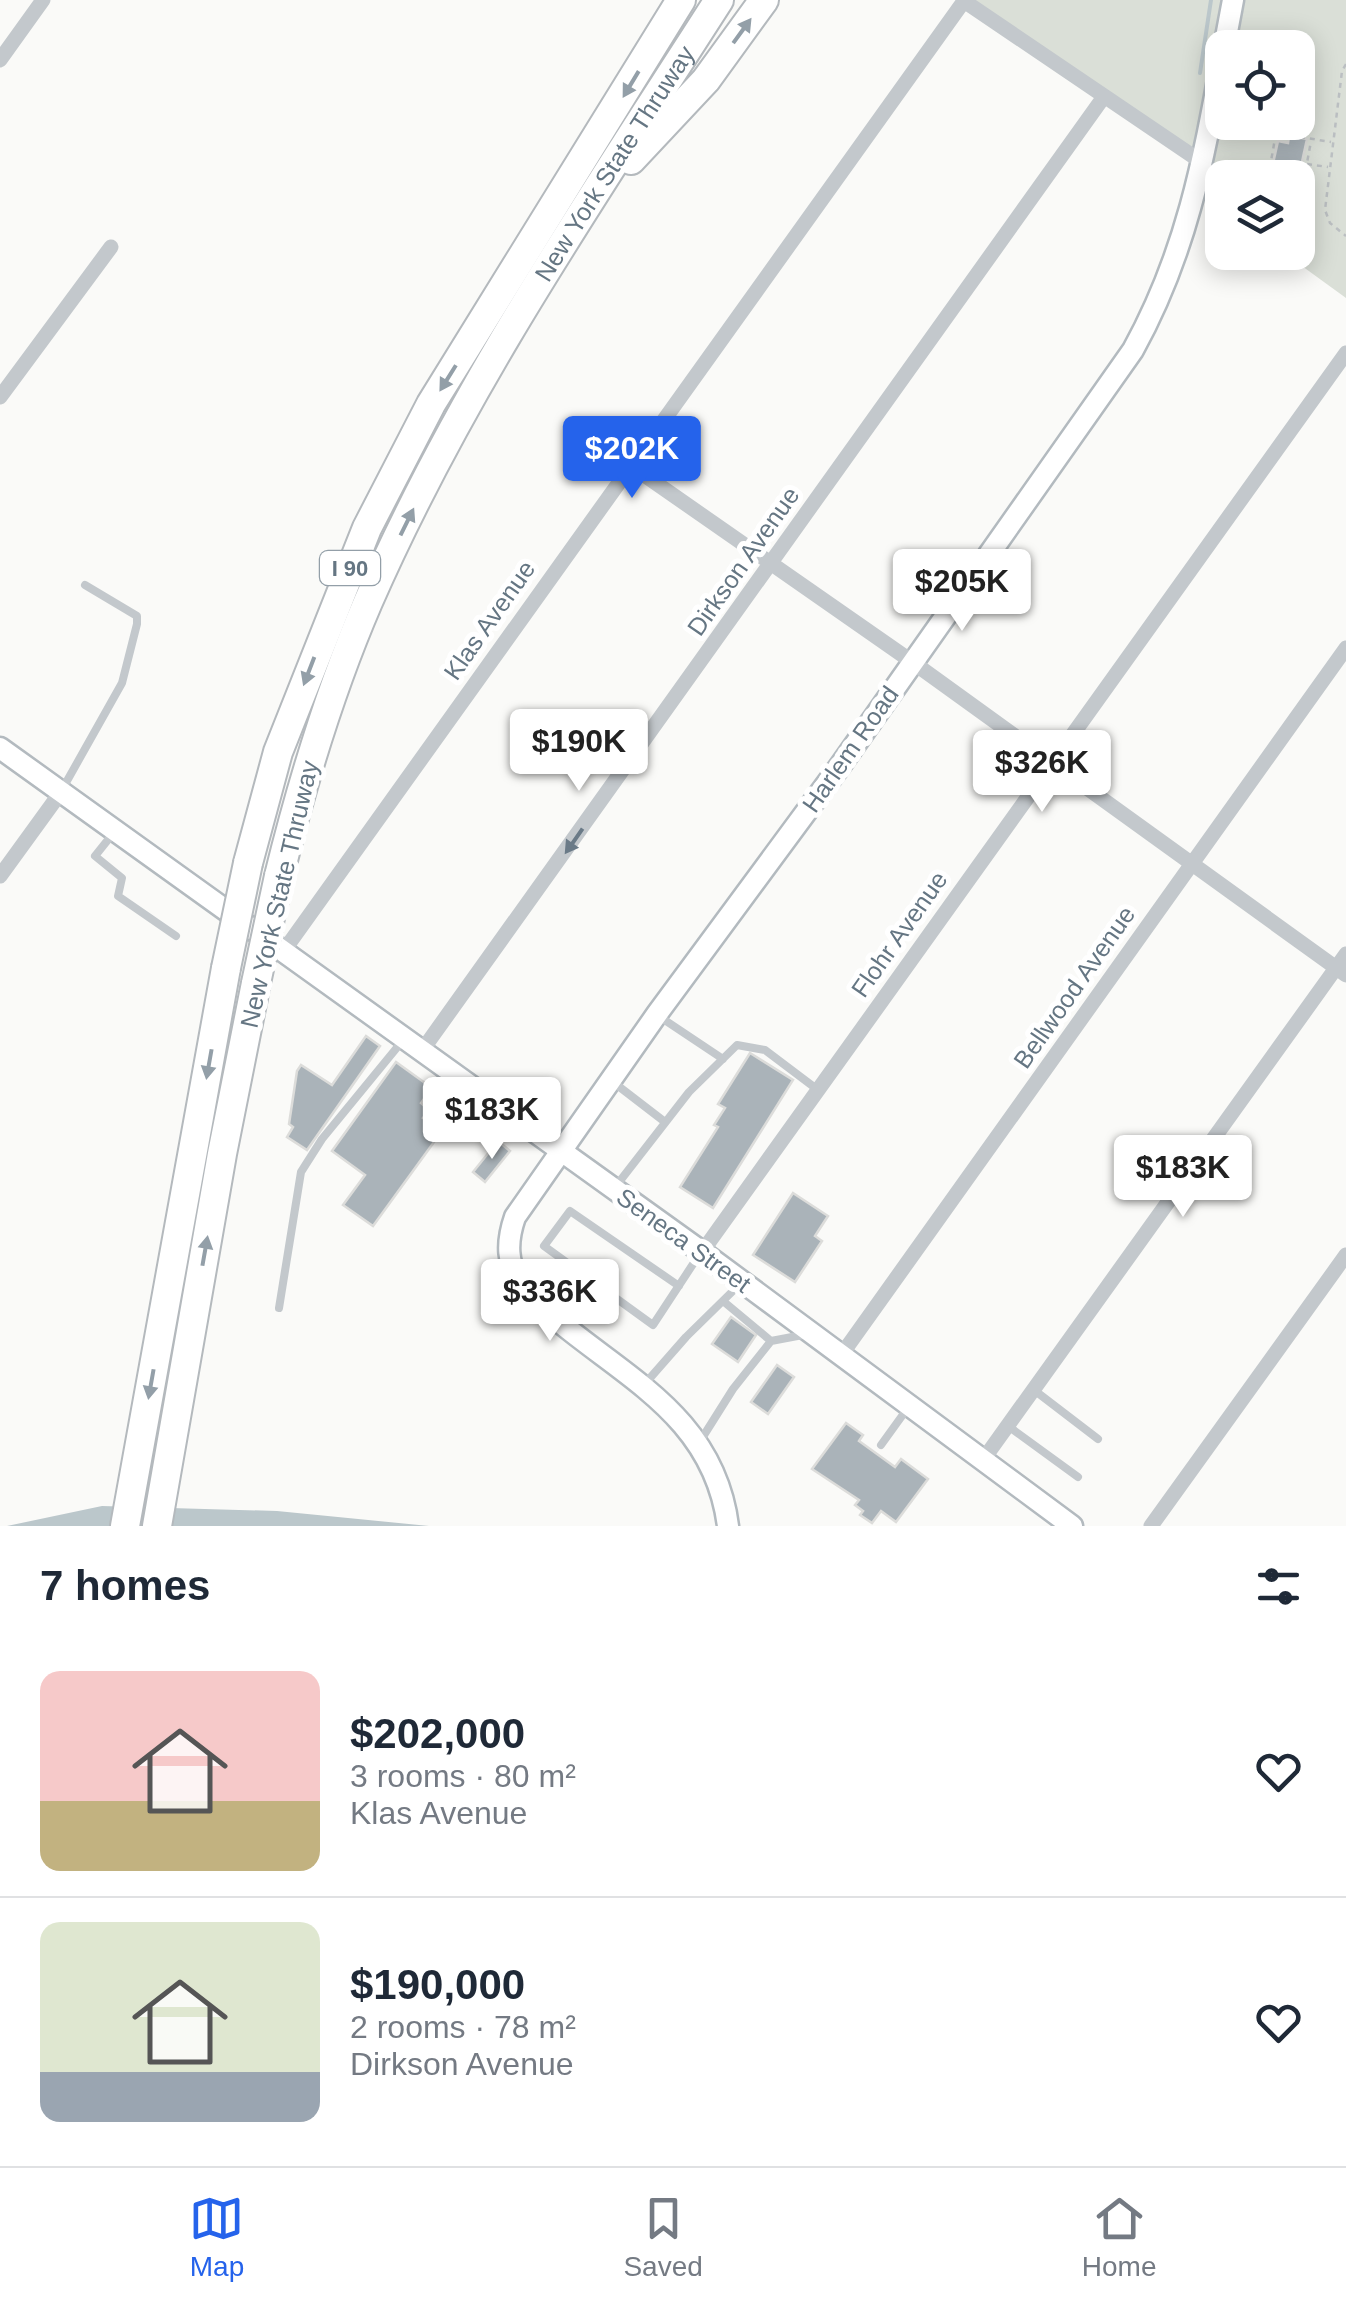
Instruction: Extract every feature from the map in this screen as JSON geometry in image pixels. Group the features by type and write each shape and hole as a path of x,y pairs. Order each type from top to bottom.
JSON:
{"highway":[{"name":"New York State Thruway","path":"125,1526 226,968 248,863 278,752 367,528 431,404 682,0"},
{"name":"New York State Thruway","path":"158,1526 222,1154 256,983 306,770 368,602 444,447 519,313 719,0"},
{"path":"585,208 706,80 764,0"}],"main road":[{"path":"1227,30 1233,0"},
{"name":"Harlem Road","path":"643,1386 530,1296 514,1275 508,1246 515,1217 1133,350 1172,271 1207,140"},
{"name":"Seneca Street","path":"0,748 702,1252 1072,1526"},
{"path":"643,1386 684,1422 699,1443 720,1489 728,1526"}],"street":[{"path":"0,60 43,0"},
{"name":"Klas Avenue","path":"283,952 964,1 1103,98"},
{"path":"1103,98 1203,163"},
{"name":"Dirkson Avenue","path":"412,1046 773,562 1103,98"},
{"path":"0,397 111,246"},
{"name":"Flohr Avenue","path":"702,1252 1346,353"},
{"path":"630,465 773,562 1192,864 1343,966 983,1460"},
{"name":"Bellwood Avenue","path":"842,1354 1346,648"},
{"path":"0,876 60,792"},
{"path":"1152,1526 1346,1255"}],"lane":[{"path":"60,792 122,682 138,624 136,616 85,584"},
{"path":"114,831 95,856 122,878 118,896 176,936"},
{"path":"657,1014 722,1059"},
{"path":"613,1189 689,1092 737,1045 765,1050 818,1090"},
{"path":"279,1308 301,1172 322,1139 412,1046"},
{"path":"611,1080 666,1122"},
{"path":"678,1286 570,1211 544,1246 653,1326 702,1252"},
{"path":"643,1386 742,1282"},
{"path":"723,1300 771,1341"},
{"path":"699,1443 732,1389 771,1341 812,1332"},
{"path":"1034,1390 1098,1440"},
{"path":"880,1445 910,1405"},
{"path":"1008,1426 1078,1477"}],"path":[{"path":"1346,64 1332,143 1327,218 1346,236"},
{"path":"1315,140 1332,143"},
{"path":"1315,165 1329,168"}],"shaded area":[{"path":"974,0 1346,0 1346,298 1307,270 1315,270 1315,160 1208,160"},
{"path":"102,1506 277,1511 429,1526 7,1526"}],"building":[{"path":"1307,140 1302,160 1274,160 1278,141"},
{"path":"366,1036 380,1046 307,1150 287,1137 293,1127 289,1124 297,1071 301,1065 332,1085"},
{"path":"750,1053 793,1080 713,1208 680,1187 718,1127 714,1125 725,1108 718,1104"},
{"path":"396,1062 432,1088 421,1103 429,1110 423,1118 442,1131 373,1226 343,1205 365,1175 332,1151"},
{"path":"498,1141 510,1151 485,1182 473,1172"},
{"path":"793,1193 828,1216 815,1236 822,1241 795,1282 753,1255"},
{"path":"731,1317 756,1335 738,1362 712,1344"},
{"path":"777,1365 794,1377 768,1414 751,1402"},
{"path":"846,1423 863,1435 859,1441 895,1467 901,1459 928,1479 896,1522 881,1511 872,1523 860,1515 863,1511 855,1505 859,1500 812,1469"}],"waterway":[{"path":"1200,73 1211,0"}]}
